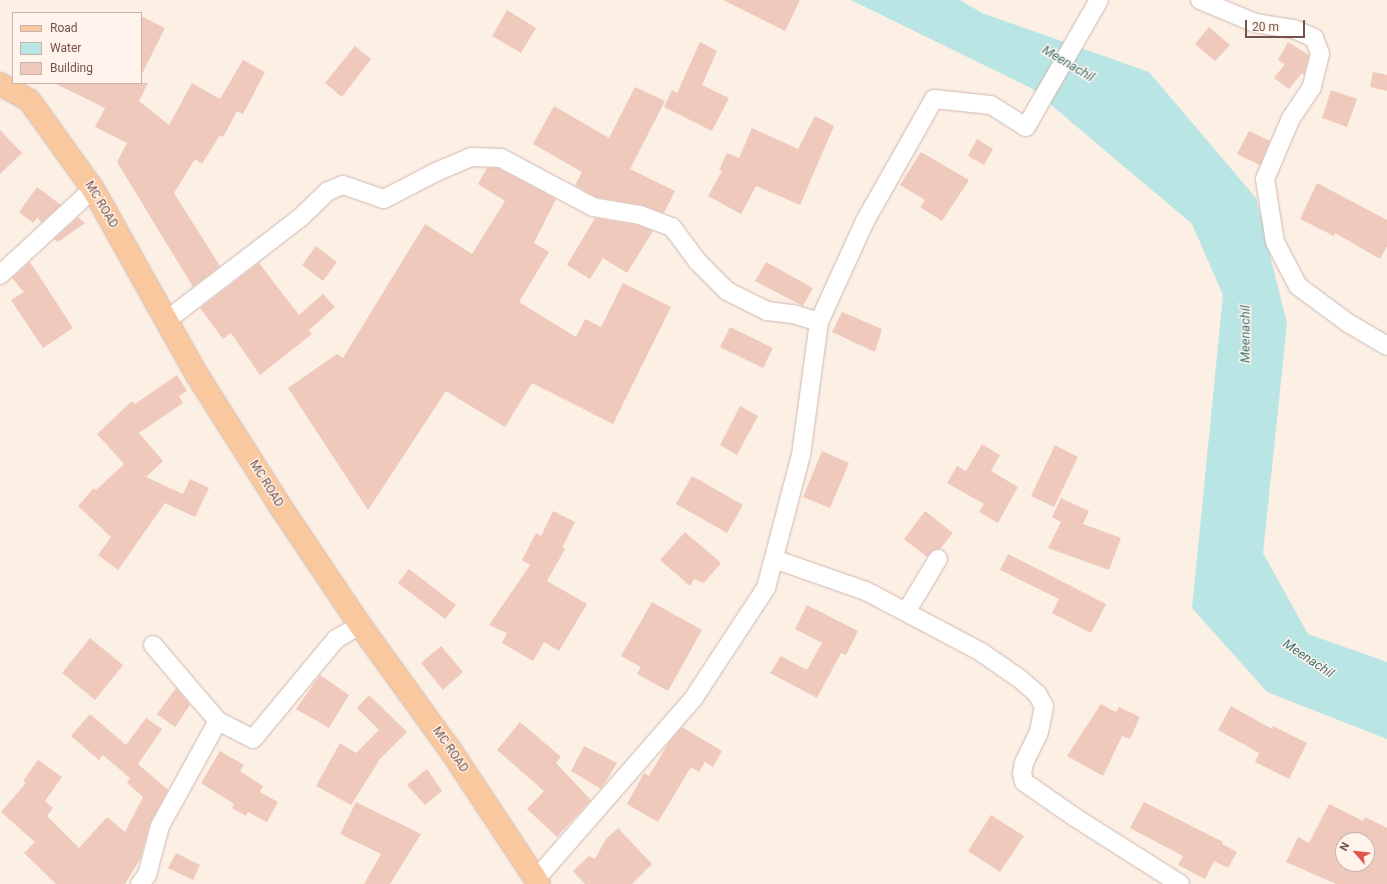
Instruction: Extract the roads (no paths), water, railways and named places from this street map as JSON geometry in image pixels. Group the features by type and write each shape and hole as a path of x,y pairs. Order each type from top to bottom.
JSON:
{"main road":[{"name":"MC ROAD","path":"0,84 29,100 93,189 197,375 280,506 360,625 451,750 538,881"}],"street":[{"path":"1200,0 1255,23 1294,29 1314,38 1320,54 1312,87 1291,118 1265,179 1276,242 1298,286 1348,323 1387,346"},
{"path":"538,881 693,699 766,588 801,456 819,322 865,221 934,99 991,105 1026,127 1095,7"},
{"path":"167,320 302,217 328,191 343,185 384,199 436,172 472,157 501,158 593,207 640,215 672,227 698,262 727,291 767,311 793,314 819,322"},
{"path":"0,275 93,189"},
{"path":"774,559 866,591 981,652 1020,679 1037,694 1044,706 1042,719 1024,764 1022,773 1024,782 1076,818 1180,884"},
{"path":"906,612 938,559"},
{"path":"153,645 218,721 253,739 336,639 360,625"},
{"path":"140,884 147,875 160,826 218,721"}],"water":[{"name":"Meenachil","path":"851,0 960,0 982,13 1149,72 1256,198 1287,324 1263,553 1308,634 1387,662 1387,739 1267,692 1192,608 1223,295 1192,224 1031,88"}]}
